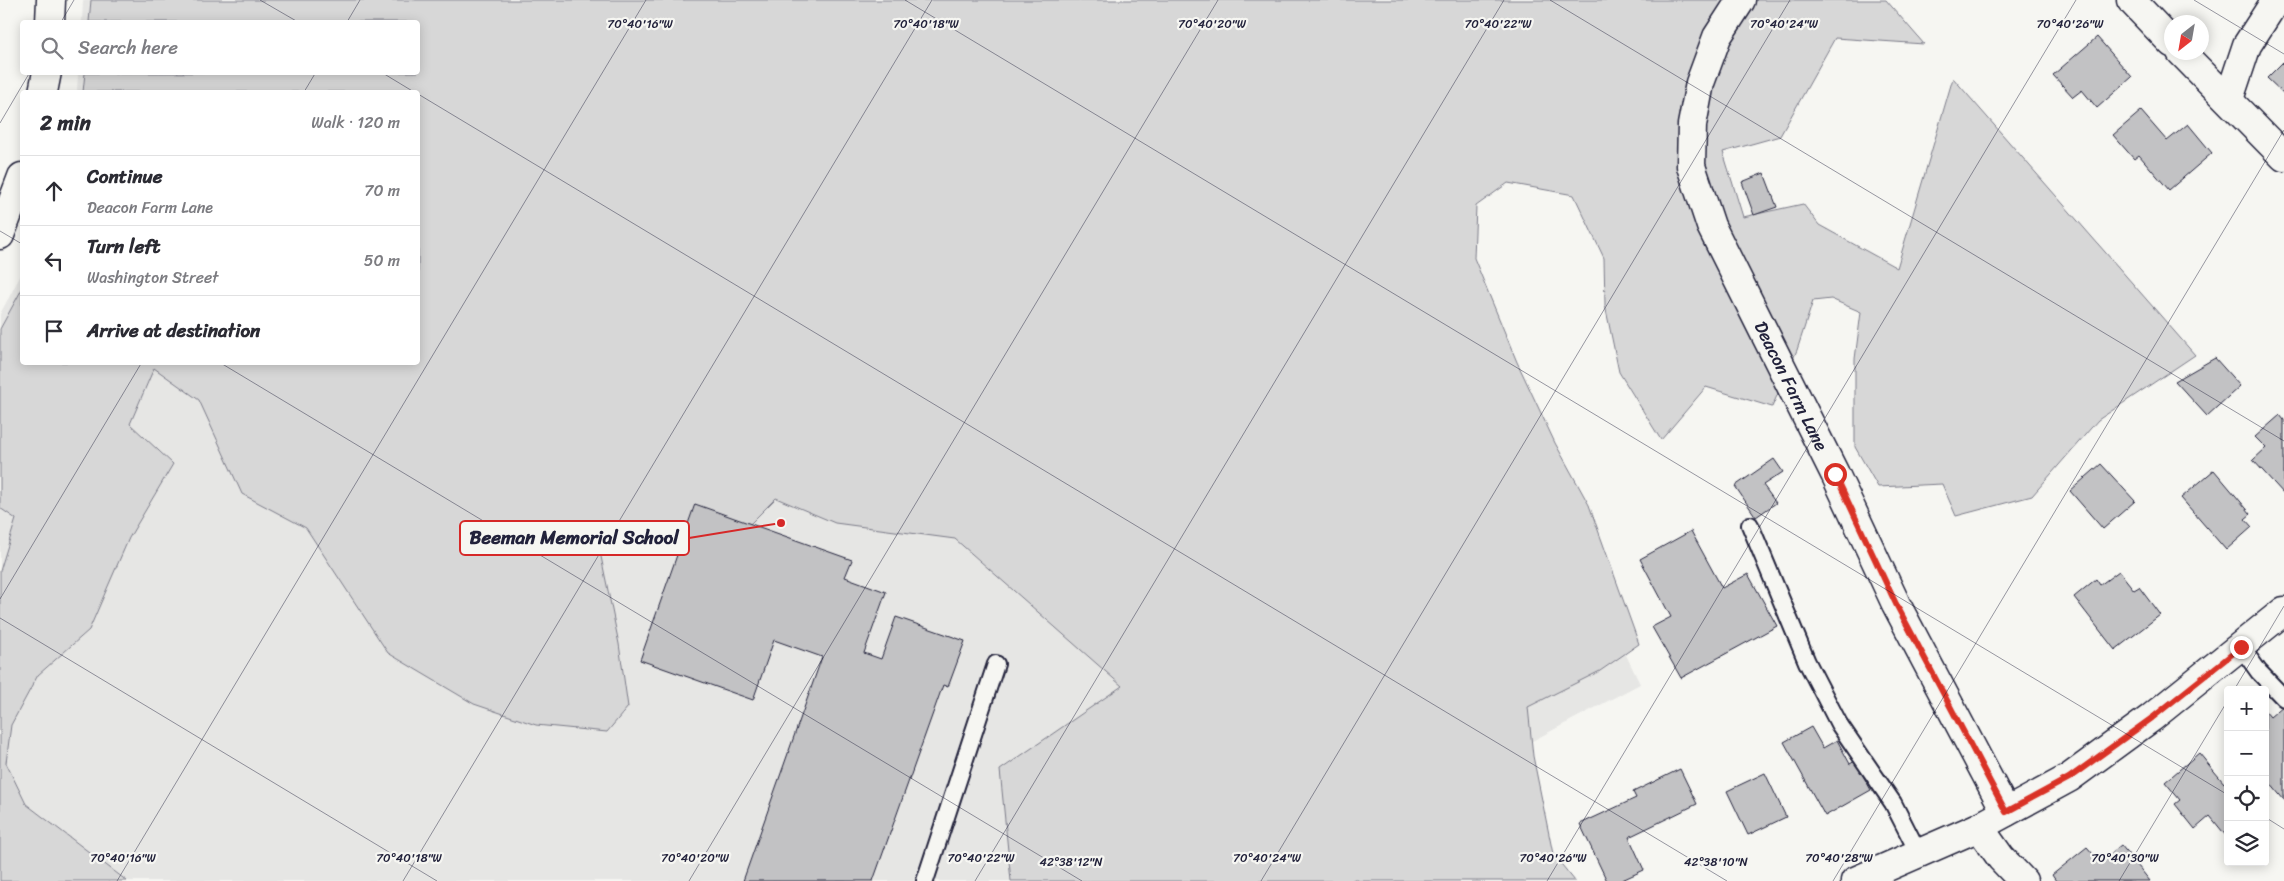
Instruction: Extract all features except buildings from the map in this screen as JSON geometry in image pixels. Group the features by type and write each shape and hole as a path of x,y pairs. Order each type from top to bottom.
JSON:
{"street":[{"path":"50,20 51,0"},
{"name":"Deacon Farm Lane","path":"1741,0 1717,37 1700,83 1692,126 1691,166 1711,226 1835,474 1896,604 2006,812"},
{"path":"2131,0 2164,35"},
{"path":"2229,99 2247,45 2276,0"},
{"path":"2189,60 2284,157"},
{"path":"43,90 46,75"},
{"path":"0,235 20,182"},
{"path":"1855,881 1979,827 2069,778 2152,718 2284,611"},
{"path":"1979,827 2001,858 2022,881"}],"lane":[{"path":"1750,526 1807,662 1839,724 1893,803 1919,854"},
{"path":"2241,647 2259,672 2284,698"},
{"path":"925,881 996,664"}],"shaded area":[{"path":"83,0 1405,0 1416,217 1640,684 1504,756 1566,881 0,881 0,314 20,277 20,365 420,365 420,90 77,90 78,75 420,75 420,20 82,20"},
{"path":"91,0 1886,0 1924,44 1835,38 1780,136 1723,152 1743,217 1803,204 1819,225 1897,268 1953,78 2195,355 2098,420 2032,496 1956,516 1942,484 1878,487 1855,447 1855,359 1861,312 1831,299 1813,301 1797,350 1772,407 1706,387 1661,440 1619,372 1605,305 1604,258 1574,195 1508,183 1476,206 1474,258 1517,362 1555,443 1589,505 1639,644 1600,671 1528,707 1533,756 1553,854 1575,881 1358,881 1356,878 1351,881 1011,881 1000,770 1122,686 955,539 835,523 776,498 736,538 653,554 598,542 619,644 628,707 607,732 536,725 474,704 388,653 306,528 242,494 199,400 154,368 130,424 173,464 129,538 89,630 38,675 11,725 6,763 26,804 127,881 0,881 0,571 16,519 0,508 0,329 20,293 20,365 420,365 420,90 83,90 85,75 420,75 420,20 89,20"}],"place":[{"name":"Beeman Memorial School","path":"781,523"}],"route":[{"path":"1835,474 1896,604 1966,741 2006,812 2069,778 2152,718 2241,647"}]}
